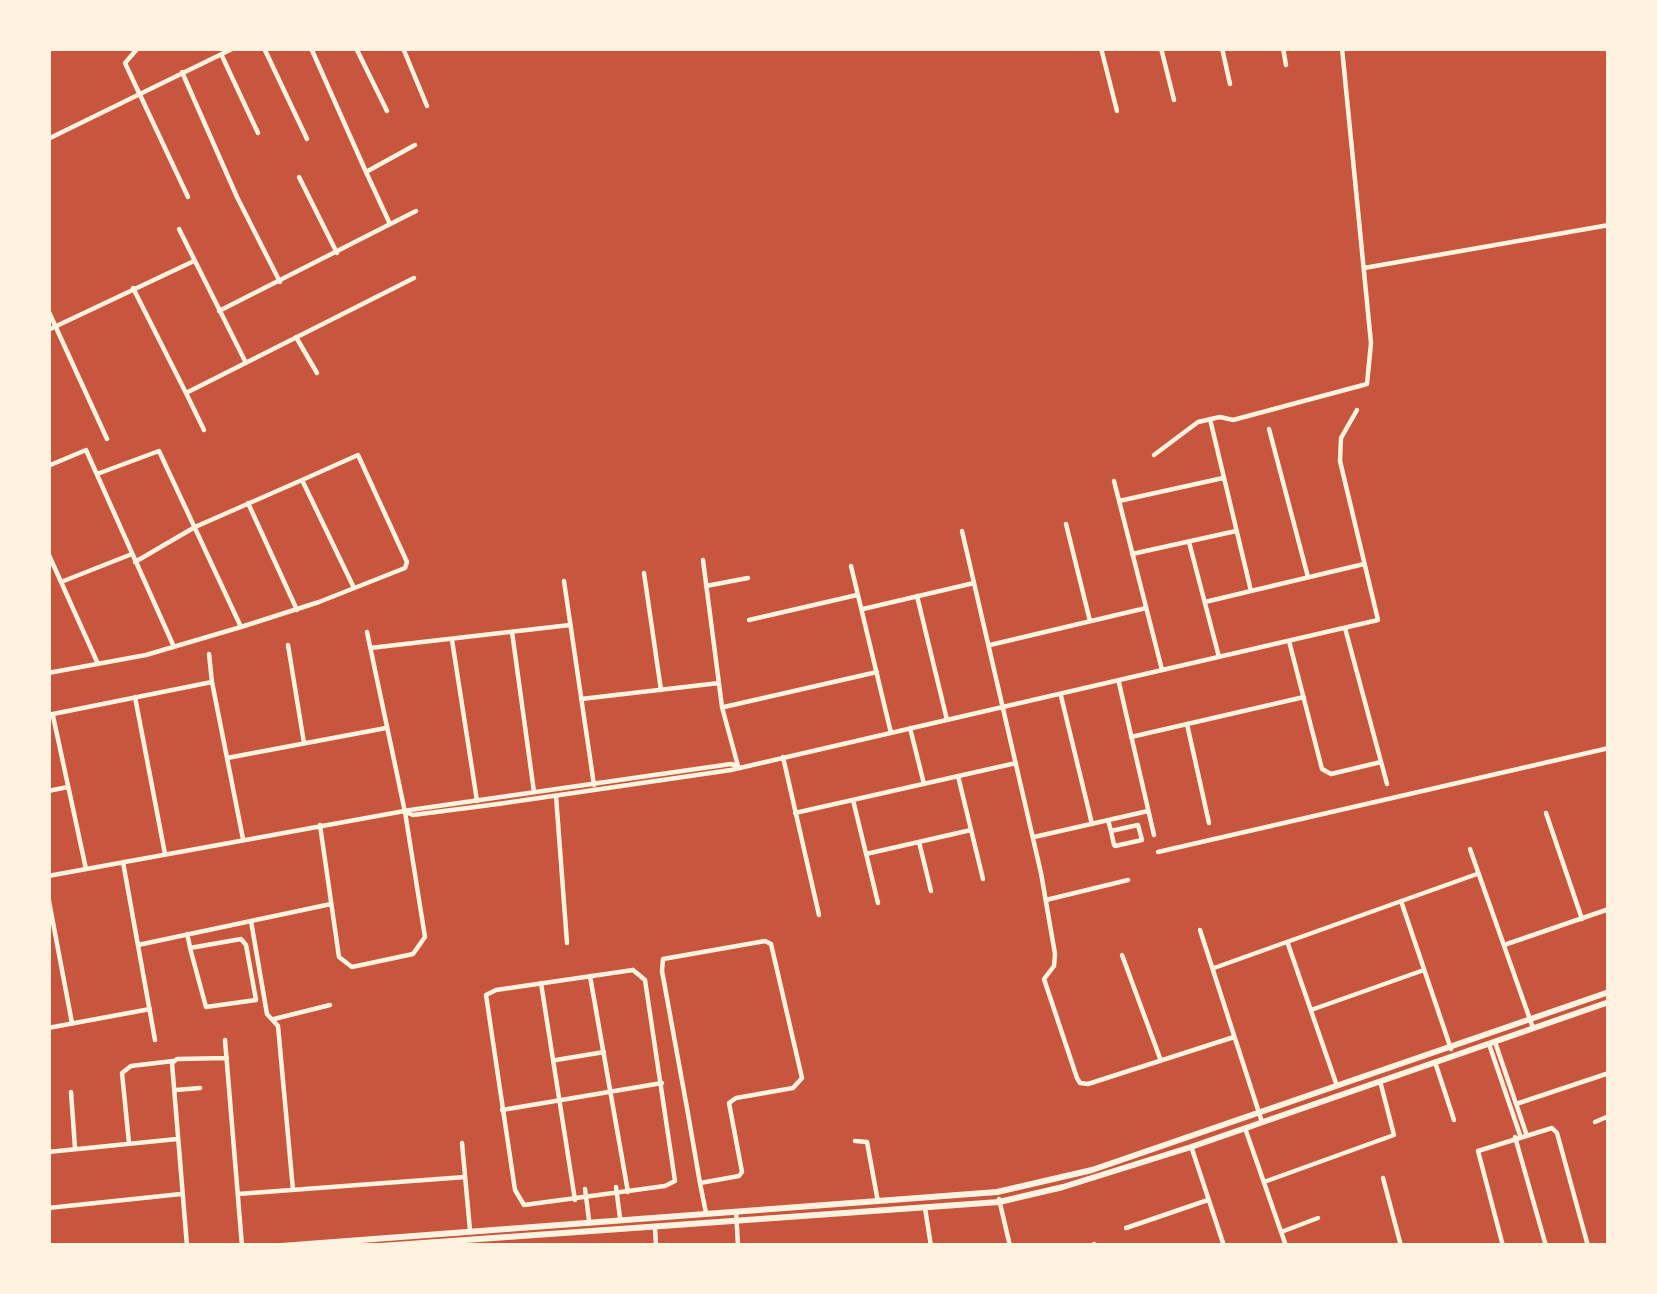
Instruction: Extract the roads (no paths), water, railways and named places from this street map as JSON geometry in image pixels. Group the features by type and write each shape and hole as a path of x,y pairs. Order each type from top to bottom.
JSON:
{"street":[{"path":"138,48 125,62 188,197"},
{"path":"48,139 233,48"},
{"path":"264,48 307,139"},
{"path":"311,48 390,224"},
{"path":"356,48 387,111"},
{"path":"403,48 427,106"},
{"path":"1101,48 1117,111"},
{"path":"1161,48 1174,100"},
{"path":"1222,48 1230,84"},
{"path":"1282,48 1286,64"},
{"path":"1154,455 1198,422 1233,420 1366,384 1371,343 1342,48"},
{"path":"221,54 258,133"},
{"path":"182,72 280,281"},
{"path":"366,172 415,146"},
{"path":"299,178 338,254"},
{"path":"219,310 416,211"},
{"path":"1364,268 1609,225"},
{"path":"179,229 246,363"},
{"path":"52,328 194,261"},
{"path":"186,393 414,278"},
{"path":"133,288 204,430"},
{"path":"48,310 52,328 107,439"},
{"path":"296,337 317,373"},
{"path":"477,804 738,766 1378,620 1340,461 1341,438 1357,410"},
{"path":"1210,419 1251,591"},
{"path":"1269,429 1308,577"},
{"path":"48,466 86,450 174,647"},
{"path":"97,474 159,451 241,627"},
{"path":"48,673 174,647 298,610 405,568 407,562 358,455 195,527 135,562"},
{"path":"1119,501 1223,478"},
{"path":"302,480 354,588"},
{"path":"1114,482 1162,670"},
{"path":"248,503 298,610"},
{"path":"1066,524 1090,621"},
{"path":"962,531 1046,900 1055,954 1054,967 1044,979 1080,1083 1234,1037"},
{"path":"1132,554 1236,531"},
{"path":"1189,542 1219,657"},
{"path":"48,553 98,664"},
{"path":"61,582 132,554"},
{"path":"703,560 722,707 738,766"},
{"path":"1205,602 1364,564"},
{"path":"851,566 892,733"},
{"path":"644,573 661,690"},
{"path":"706,586 748,578"},
{"path":"564,581 594,788"},
{"path":"861,610 974,583"},
{"path":"749,620 857,595"},
{"path":"916,596 947,720"},
{"path":"990,645 1146,608"},
{"path":"370,648 570,625"},
{"path":"1345,628 1387,784"},
{"path":"320,825 339,957 352,967 413,955 425,937 405,812 367,632"},
{"path":"512,632 534,792"},
{"path":"452,639 477,804"},
{"path":"1289,640 1322,769 1331,774 1381,762"},
{"path":"288,645 304,743"},
{"path":"209,654 243,839"},
{"path":"722,707 877,673"},
{"path":"1118,680 1154,835"},
{"path":"86,868 50,714 212,682"},
{"path":"581,699 719,683"},
{"path":"1060,694 1092,824"},
{"path":"1131,737 1304,697"},
{"path":"135,698 165,854"},
{"path":"1187,724 1208,823"},
{"path":"227,758 386,728"},
{"path":"910,728 924,784"},
{"path":"1158,852 1609,748"},
{"path":"782,757 819,915"},
{"path":"795,813 1016,763"},
{"path":"958,776 983,879"},
{"path":"48,791 68,787"},
{"path":"48,876 320,825 405,812 411,815 534,792 594,788"},
{"path":"556,796 567,943"},
{"path":"853,800 878,903"},
{"path":"1034,837 1148,811"},
{"path":"1546,813 1582,919"},
{"path":"1108,820 1115,846 1142,840 1138,825 1111,831"},
{"path":"866,854 971,830"},
{"path":"920,842 931,891"},
{"path":"1470,849 1533,1028"},
{"path":"122,862 155,1040"},
{"path":"1214,968 1478,874"},
{"path":"1046,900 1128,880"},
{"path":"48,896 72,1024"},
{"path":"1401,901 1452,1052"},
{"path":"138,945 331,904"},
{"path":"1505,945 1609,909"},
{"path":"251,921 267,1014 278,1026 292,1190"},
{"path":"1200,931 1260,1118"},
{"path":"187,934 190,948 206,1007 256,1000 246,945 241,940 190,948"},
{"path":"700,1183 742,1172 729,1103 793,1088 802,1078 771,944 765,941 663,959 700,1183 706,1213"},
{"path":"1287,942 1337,1086"},
{"path":"1122,956 1161,1061"},
{"path":"633,970 644,976 675,1180 665,1186 530,1206 519,1202 486,994 590,976 633,970"},
{"path":"1310,1010 1424,970"},
{"path":"590,976 628,1192"},
{"path":"541,983 575,1200"},
{"path":"281,1246 456,1239 470,1230 655,1226 997,1192 1092,1170 1380,1081 1435,1062 1530,1018 1609,992"},
{"path":"381,1246 564,1227 589,1220 999,1202 1191,1147 1337,1086 1492,1043 1609,1003"},
{"path":"274,1019 331,1005"},
{"path":"48,1028 150,1009"},
{"path":"225,1040 242,1246"},
{"path":"1492,1043 1516,1104 1520,1135"},
{"path":"1492,1043 1546,1246"},
{"path":"554,1060 604,1052"},
{"path":"129,1144 122,1073 131,1066 227,1058"},
{"path":"173,1061 187,1246"},
{"path":"1435,1062 1454,1120"},
{"path":"1516,1104 1609,1073"},
{"path":"1264,1182 1394,1135 1380,1081"},
{"path":"502,1110 662,1083"},
{"path":"173,1090 200,1088"},
{"path":"71,1093 75,1148"},
{"path":"1595,1121 1609,1117"},
{"path":"1245,1128 1286,1246"},
{"path":"1503,1246 1478,1151 1549,1128 1557,1133 1588,1246"},
{"path":"48,1152 177,1139"},
{"path":"855,1141 867,1142 878,1202"},
{"path":"462,1143 470,1230"},
{"path":"1191,1147 1222,1245"},
{"path":"238,1194 465,1177"},
{"path":"1383,1178 1401,1246"},
{"path":"585,1190 589,1220"},
{"path":"617,1190 620,1218"},
{"path":"997,1192 1010,1246"},
{"path":"48,1208 181,1194"},
{"path":"1126,1228 1208,1199"},
{"path":"925,1208 931,1246"},
{"path":"737,1215 738,1246"},
{"path":"1281,1232 1318,1218"},
{"path":"655,1226 656,1246"}]}
